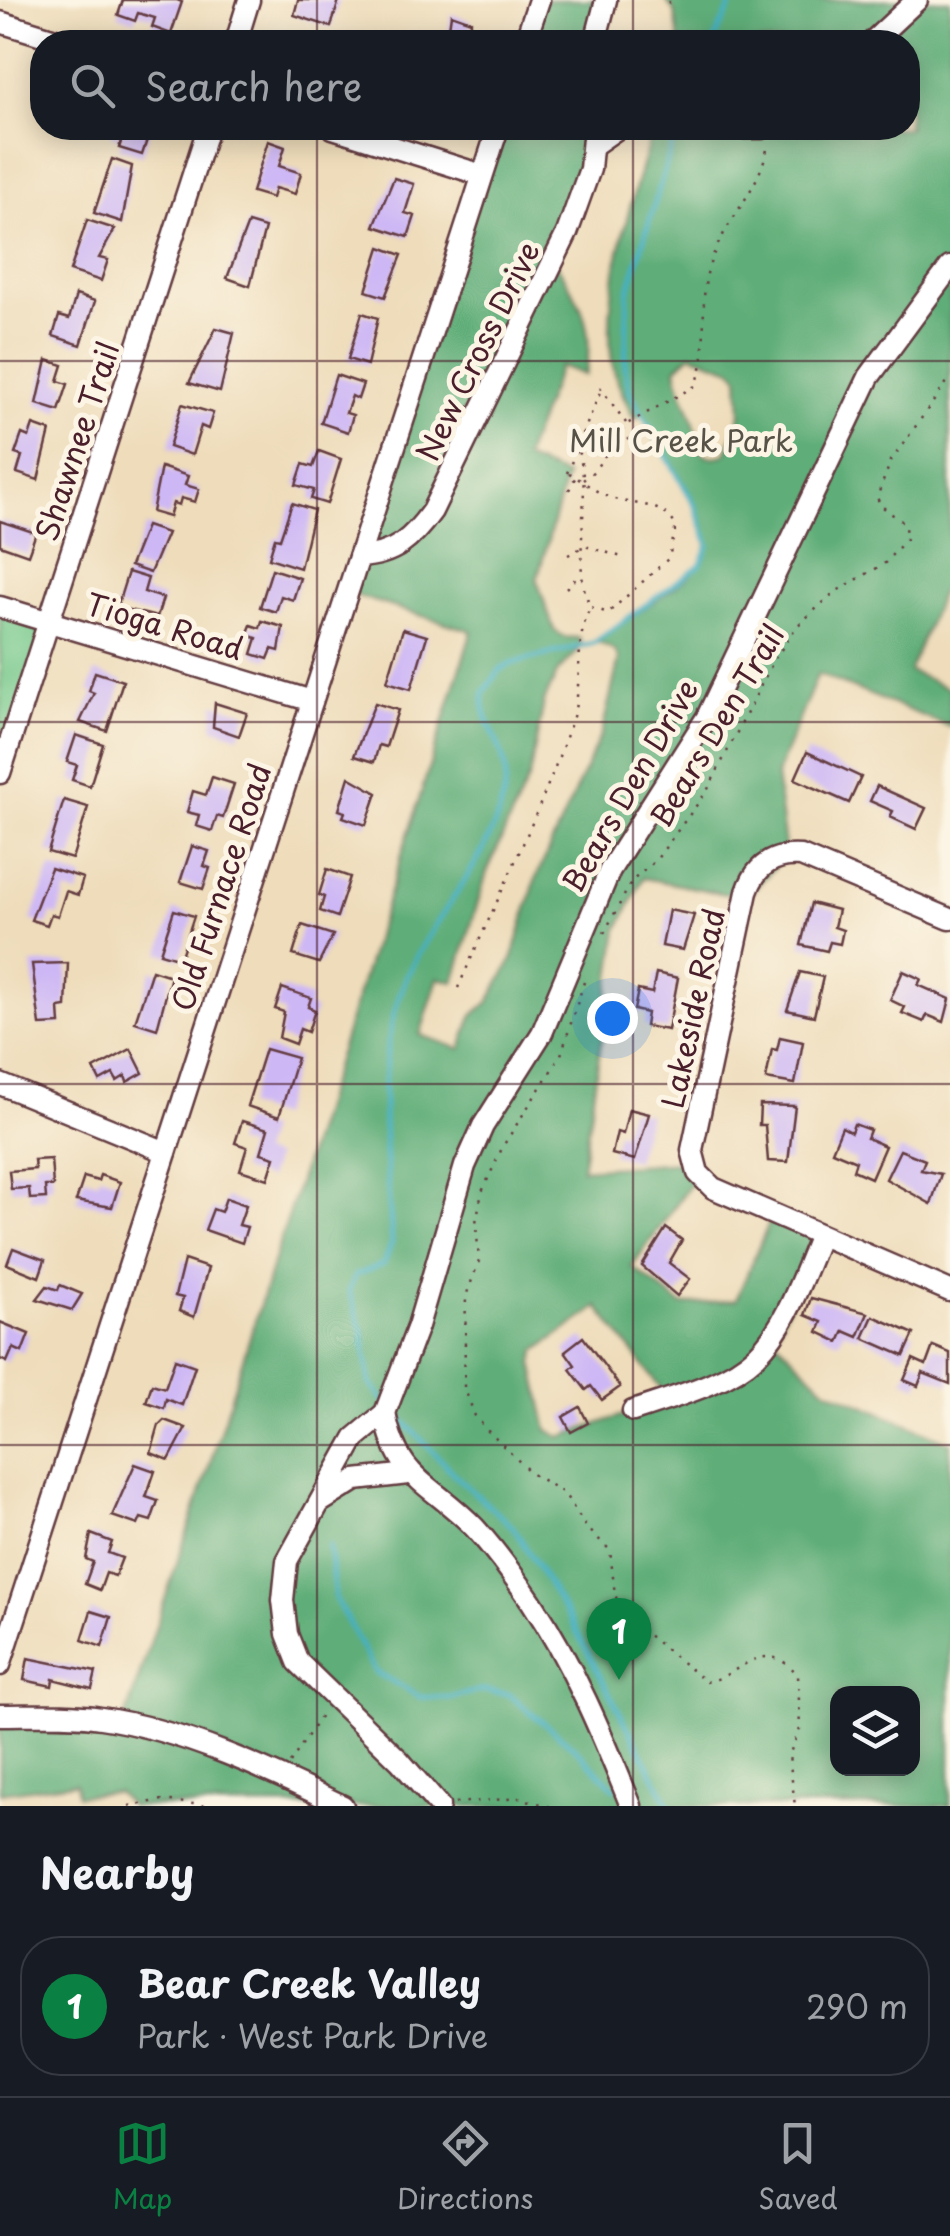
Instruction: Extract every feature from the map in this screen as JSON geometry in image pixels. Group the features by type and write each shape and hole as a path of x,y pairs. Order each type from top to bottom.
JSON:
{"street":[{"path":"240,30 249,0"},
{"path":"529,30 539,0"},
{"path":"597,30 606,0"},
{"path":"885,30 916,0"},
{"path":"0,22 30,31"},
{"name":"Shawnee Trail","path":"0,774 204,140"},
{"path":"371,140 482,175"},
{"name":"Old Furnace Road","path":"0,1665 494,140"},
{"name":"New Cross Drive","path":"358,557 376,556 403,546 432,510 567,233 593,140"},
{"name":"Bears Den Drive","path":"385,1412 410,1346 465,1166 483,1126 542,1033 610,870 707,717 869,377 950,267"},
{"name":"Tioga Road","path":"0,607 312,701"},
{"name":"Lakeside Road","path":"820,1234 703,1180 692,1150 748,892 758,870 776,858 801,856 950,918"},
{"path":"0,1084 166,1152"},
{"path":"633,1411 734,1376 758,1357 790,1309 820,1234 950,1291"},
{"path":"385,1412 389,1436 408,1474 442,1496 476,1529 531,1602 576,1682 631,1806"},
{"path":"385,1412 355,1438 293,1543 283,1600 287,1634 298,1662 400,1761 438,1806"},
{"path":"318,1503 356,1480 408,1474"},
{"path":"0,1715 104,1718 205,1748 282,1777 343,1806"}],"path":[{"path":"582,480 594,471 627,424 653,406 691,391 700,377 706,276 720,237 761,172 764,140"},
{"name":"Bears Den Trail","path":"603,936 632,881 656,860 707,791 774,660 797,626 835,592 884,564 907,538 904,523 880,505 877,497 892,461 950,378"},
{"path":"591,607 603,613 613,611 656,572 673,548 676,526 670,517 639,502 616,500 568,473 601,387 627,424"},
{"path":"622,429 628,441"},
{"path":"458,988 573,716 580,638 591,607 582,573 582,480 578,451"},
{"path":"569,490 576,477"},
{"path":"616,500 619,490"},
{"path":"568,555 584,546 625,558"},
{"path":"566,588 582,573"},
{"path":"580,616 588,614"},
{"path":"588,971 562,1055 503,1146 482,1192 476,1222 479,1262 466,1296 464,1387 469,1404 486,1430 532,1474 564,1494 586,1528 610,1550 618,1605 636,1629 706,1682 766,1656 784,1660 798,1674 800,1729 790,1756 796,1806"},
{"path":"282,1777 332,1698"},
{"path":"438,1806 490,1798 519,1798 549,1806"},
{"path":"490,1798 490,1806"},
{"path":"129,1806 208,1806"}],"green space":[{"path":"539,0 606,0 598,30 529,30"},
{"name":"Mill Creek Park","path":"666,0 950,0 950,570 909,671 950,689 950,727 818,674 776,775 786,855 746,898 643,878 618,930 582,1169 693,1161 698,1173 632,1267 682,1305 736,1300 773,1214 820,1235 774,1338 826,1389 950,1442 950,1806 130,1806 116,1792 77,1796 75,1783 0,1793 0,1715 124,1722 210,1464 472,631 347,593 494,140 590,140 554,261 587,328 585,375 560,366 524,459 566,476 537,580 554,630 564,637 580,638 580,649 557,673 544,702 529,777 487,872 454,982 438,978 420,1035 461,1049 472,1016 488,1003 512,960 536,878 602,732 619,659 615,651 596,641 683,581 703,561 707,547 697,509 643,414 634,419 612,363 610,325 616,268 650,140 920,140 920,30 677,30 675,13","holes":["691,354 732,369 739,377 741,414 726,454 707,455 697,446 694,423 676,368","598,1307 669,1399 561,1437 548,1430 533,1363 536,1351"]},
{"path":"0,607 49,622 0,773"}],"building":[{"path":"123,0 182,2 172,30 152,27 155,18 138,13 135,21 118,15"},
{"path":"298,0 339,0 331,27 294,15"},
{"path":"451,14 471,21 470,30 449,30"},
{"path":"122,140 147,140 142,155 119,148"},
{"path":"268,141 285,147 279,166 301,173 295,194 275,188 272,198 252,192"},
{"path":"112,159 132,166 122,222 94,213"},
{"path":"394,178 414,184 405,213 415,216 408,237 374,226"},
{"path":"87,220 115,229 99,258 108,260 101,281 70,271"},
{"path":"248,223 265,228 250,286 227,278"},
{"path":"380,247 402,255 385,297 366,291"},
{"path":"76,295 95,301 81,345 53,336 59,316 69,319"},
{"path":"362,313 378,318 367,365 348,359"},
{"path":"216,328 234,333 220,392 189,383"},
{"path":"47,360 63,365 58,381 68,384 59,411 37,404"},
{"path":"336,375 363,384 358,399 352,396 346,413 353,415 348,432 321,423"},
{"path":"182,404 213,413 208,429 201,426 192,455 169,447"},
{"path":"33,425 50,431 38,480 17,473 22,456 15,454 22,434 29,437"},
{"path":"319,451 341,459 327,504 311,499 314,490 296,485 303,464 313,467"},
{"path":"161,467 188,476 185,485 199,489 195,502 181,498 179,505 173,503 169,517 152,512"},
{"path":"292,503 314,510 300,568 269,558"},
{"path":"0,521 36,533 28,555 0,545"},
{"path":"146,526 167,533 150,573 130,566"},
{"path":"272,569 300,578 293,600 281,596 276,612 260,607"},
{"path":"128,572 148,578 144,592 163,598 157,617 117,607"},
{"path":"262,621 283,627 279,651 272,649 268,659 252,654 257,638 247,635 251,625 260,628"},
{"path":"403,629 427,636 411,689 387,682"},
{"path":"95,672 123,681 107,731 80,722 94,693 89,691"},
{"path":"215,703 247,713 239,736 213,727"},
{"path":"375,703 398,710 386,747 379,745 374,762 354,756"},
{"path":"76,735 103,744 90,786 72,780 77,765 67,762"},
{"path":"807,752 861,777 849,803 795,779"},
{"path":"212,777 234,784 223,818 217,816 212,831 196,826 199,815 187,812 193,791 206,795"},
{"path":"349,777 377,793 366,825 343,817 345,812 339,810"},
{"path":"877,786 926,808 916,829 890,817 893,811 870,801"},
{"path":"64,800 88,807 72,859 48,852"},
{"path":"192,846 209,851 204,866 210,868 203,889 180,882"},
{"path":"51,868 83,878 78,895 66,891 58,916 51,914 47,925 31,920"},
{"path":"327,869 350,877 337,917 320,911 324,897 319,895"},
{"path":"811,903 838,910 834,927 843,930 840,944 830,942 827,951 801,945"},
{"path":"174,910 194,916 180,959 160,953"},
{"path":"669,910 694,915 683,950 662,946"},
{"path":"302,925 333,935 319,963 293,955"},
{"path":"68,963 66,1007 59,1008 60,1024 40,1025 32,964"},
{"path":"152,970 171,976 157,1029 135,1022"},
{"path":"903,971 921,979 918,985 950,999 944,1022 927,1015 924,1022 902,1013 905,1007 890,1000"},
{"path":"800,972 823,977 814,1016 787,1010"},
{"path":"656,973 678,978 668,1030 645,1026 647,1013 634,1010 638,990 652,993"},
{"path":"282,988 311,998 308,1007 315,1010 308,1032 300,1029 295,1044 279,1038 284,1012 275,1009"},
{"path":"780,1037 803,1042 795,1084 766,1079 772,1049 777,1050"},
{"path":"131,1049 143,1073 127,1082 125,1076 117,1081 113,1074 100,1081 94,1069"},
{"path":"265,1049 297,1058 279,1117 247,1106"},
{"path":"760,1105 795,1106 788,1162 768,1161 765,1125 759,1125"},
{"path":"629,1109 649,1114 635,1160 612,1154 617,1132 623,1134"},
{"path":"242,1121 268,1129 261,1153 275,1157 268,1179 240,1170 247,1147 235,1143"},
{"path":"854,1124 870,1130 867,1138 885,1146 871,1178 853,1170 856,1161 832,1151 842,1127 851,1132"},
{"path":"900,1150 925,1160 921,1170 941,1174 931,1204 886,1179"},
{"path":"51,1159 53,1186 45,1186 46,1198 30,1199 29,1188 11,1189 9,1171 35,1169 34,1160"},
{"path":"100,1175 120,1182 112,1207 76,1201 84,1177 98,1181"},
{"path":"226,1198 246,1205 239,1225 247,1227 242,1243 205,1230 213,1209 221,1212"},
{"path":"666,1228 682,1240 669,1263 690,1279 677,1296 642,1266"},
{"path":"13,1248 45,1260 39,1277 7,1264"},
{"path":"184,1260 208,1268 194,1317 179,1311 183,1298 175,1296"},
{"path":"60,1285 82,1294 72,1310 37,1299 47,1286 58,1290"},
{"path":"811,1298 868,1313 858,1337 844,1331 839,1342 818,1332 822,1322 805,1315"},
{"path":"873,1316 914,1334 904,1356 863,1338"},
{"path":"0,1322 29,1334 22,1352 13,1348 7,1362 0,1359"},
{"path":"583,1337 620,1387 602,1400 591,1386 586,1390 570,1369 575,1365 565,1351"},
{"path":"933,1346 950,1353 950,1384 923,1373 918,1386 904,1380 913,1359 926,1365"},
{"path":"175,1359 195,1366 182,1405 166,1399 164,1408 146,1402 152,1384 165,1388"},
{"path":"580,1407 588,1423 571,1432 563,1417"},
{"path":"164,1420 186,1428 169,1460 151,1453"},
{"path":"135,1464 155,1471 146,1497 158,1501 151,1521 141,1518 138,1525 112,1516"},
{"path":"91,1534 112,1542 108,1553 122,1558 115,1576 106,1573 100,1590 85,1584 93,1562 86,1559"},
{"path":"91,1611 111,1617 102,1647 82,1640"},
{"path":"28,1658 96,1672 92,1689 53,1679 52,1686 24,1680"}],"waterway":[{"path":"719,30 734,0"},
{"path":"383,1400 370,1383 363,1333 349,1290 356,1275 384,1264 392,1242 384,1096 392,1024 402,989 417,956 489,838 504,794 504,763 486,716 484,692 500,670 513,663 594,643 700,565 709,545 695,505 630,393 625,368 628,293 673,140"},
{"path":"394,1411 460,1480 513,1527 572,1623 670,1806"},
{"path":"329,1545 335,1598 375,1672 420,1697 448,1698 483,1690 508,1694 576,1749 615,1789"}],"place":[{"name":"Bear Creek Valley","path":"619,1680"}]}
